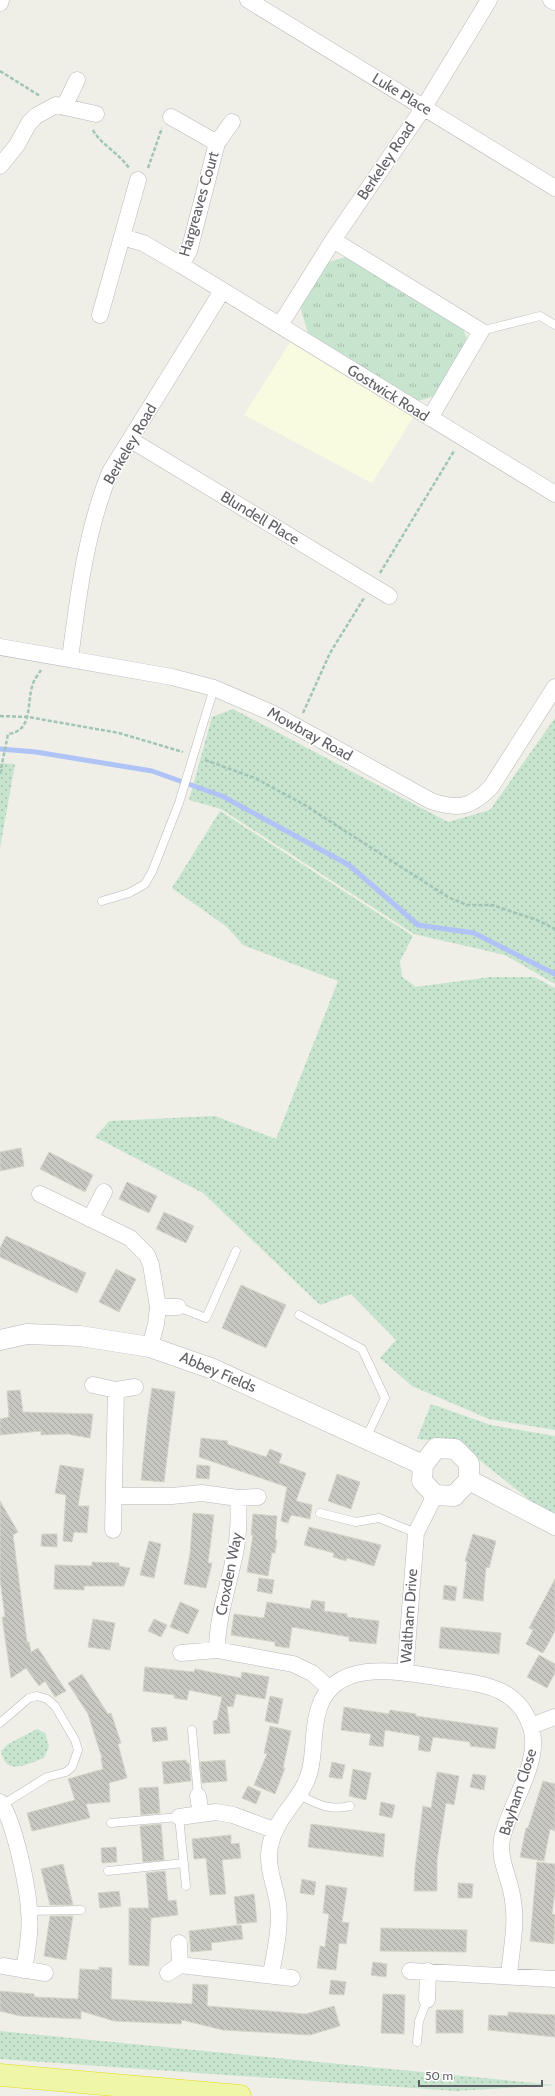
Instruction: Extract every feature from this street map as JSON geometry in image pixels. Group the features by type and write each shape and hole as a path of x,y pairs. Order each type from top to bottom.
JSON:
{"highway":[{"path":"0,2075 240,2096"}],"street":[{"name":"Luke Place","path":"248,0 555,188"},
{"name":"Berkeley Road","path":"280,325 332,240 424,107 489,0"},
{"path":"551,0 555,2"},
{"path":"64,107 77,80"},
{"path":"0,166 17,145 29,123 36,116 56,105 96,114"},
{"name":"Hargreaves Court","path":"171,117 217,142"},
{"name":"Hargreaves Court","path":"182,265 189,251 217,142 232,122"},
{"path":"100,315 138,180"},
{"name":"Gostwick Road","path":"122,237 143,242 182,265 222,291 555,494"},
{"path":"332,240 481,331 430,418"},
{"name":"Berkeley Road","path":"70,659 76,611 98,501 110,472 222,291"},
{"name":"Blundell Place","path":"131,440 389,596"},
{"name":"Mowbray Road","path":"0,648 172,677 214,688 272,713 431,801 446,806 463,805 478,800 491,787 555,687"},
{"path":"90,1219 104,1192"},
{"path":"40,1194 130,1238 147,1255 151,1265 158,1307 156,1324 150,1347"},
{"path":"158,1307 178,1307"},
{"name":"Abbey Fields","path":"0,1340 27,1334 80,1336 150,1347 213,1369 423,1465"},
{"path":"93,1385 116,1390 135,1387"},
{"path":"112,1530 116,1390"},
{"path":"436,1448 455,1450 469,1463 469,1480 454,1496 435,1495 422,1481 423,1465 436,1448"},
{"path":"469,1480 555,1525"},
{"path":"114,1496 172,1496 202,1493 238,1498 258,1498"},
{"name":"Waltham Drive","path":"271,1974 278,1930 278,1904 269,1869 269,1849 274,1830 299,1795 310,1770 314,1724 319,1706 329,1688 342,1679 360,1672 382,1671 405,1673 416,1533 435,1495"},
{"name":"Croxden Way","path":"217,1650 217,1631 236,1551 239,1518 238,1498"},
{"path":"181,1653 217,1650 293,1664 312,1674 329,1688"},
{"path":"405,1673 491,1686 508,1695 522,1709 531,1726 555,1717"},
{"name":"Bayham Close","path":"509,1975 514,1903 511,1886 502,1860 502,1841 507,1821 531,1761 534,1744 531,1726"},
{"path":"198,1796 201,1814"},
{"path":"1,1803 12,1828 29,1911 28,1940 24,1970"},
{"path":"180,1817 216,1812 233,1815 274,1830"},
{"path":"179,1943 174,1969 271,1974 292,1978"},
{"path":"1,1966 45,1973"},
{"path":"410,1971 509,1975 555,1979"},
{"path":"427,2000 428,1971"}],"lane":[{"path":"481,331 540,316 555,325"},
{"path":"102,901 129,892 145,884 152,872 179,803 214,688"},
{"path":"178,1307 206,1318 236,1251"},
{"path":"299,1315 362,1349 385,1398 366,1438"},
{"path":"320,1513 356,1522 379,1518 416,1533"},
{"path":"0,1724 29,1698 37,1696 47,1699 55,1706 75,1740 78,1750 72,1767 66,1772 47,1777 1,1803"},
{"path":"192,1730 198,1796"},
{"path":"299,1795 320,1805 337,1809 350,1806"},
{"path":"111,1823 180,1817 186,1886"},
{"path":"108,1871 184,1862"},
{"path":"29,1911 81,1910"},
{"path":"417,2042 419,2021 427,2000"}],"path":[{"path":"0,71 42,98 48,110"},
{"path":"96,114 93,130 99,139 115,151 138,180 146,174 160,130 171,117"},
{"path":"0,773 8,734 16,733 28,717 33,684 50,656"},
{"path":"0,716 28,717 119,732 193,755 255,778 303,804 448,897 467,904 492,905 537,920 555,929"}],"shaded area":[{"path":"291,341 414,416 372,483 244,415"}],"green space":[{"path":"349,256 461,324 469,344 439,395 418,401 308,333 300,306 325,263"},
{"path":"233,709 448,822 490,810 555,718 555,984 505,955 414,934 221,809 189,800 212,717"},
{"path":"0,763 15,764 0,848"},
{"path":"220,811 413,936 400,961 402,977 416,987 490,977 534,977 555,988 555,1430 489,1419 412,1386 380,1358 396,1340 351,1294 320,1305 203,1193 95,1137 109,1121 215,1116 276,1139 338,981 243,945 227,927 172,888"},
{"path":"431,1404 491,1425 555,1436 555,1514 541,1509 463,1447 442,1441 417,1439"},
{"path":"37,1729 45,1733 49,1746 44,1758 18,1766 7,1764 1,1751 8,1744"},
{"path":"0,2031 555,2085 456,2091 0,2059"}],"building":[{"path":"21,1148 24,1166 0,1171 0,1152"},
{"path":"49,1152 93,1175 85,1192 40,1169"},
{"path":"127,1182 157,1196 149,1213 119,1199"},
{"path":"164,1212 194,1226 186,1243 156,1229"},
{"path":"6,1236 86,1273 77,1293 0,1257 0,1248"},
{"path":"116,1269 136,1279 119,1312 99,1302"},
{"path":"241,1285 286,1305 266,1348 222,1328"},
{"path":"152,1388 175,1392 164,1482 141,1480"},
{"path":"20,1390 23,1412 93,1414 90,1438 67,1434 41,1435 41,1431 0,1435 0,1419 9,1417 7,1391"},
{"path":"201,1438 228,1441 227,1444 266,1457 270,1449 282,1454 279,1463 306,1473 296,1501 312,1505 310,1519 291,1515 288,1523 281,1521 287,1487 199,1457"},
{"path":"60,1465 84,1469 78,1506 89,1506 87,1533 74,1532 72,1542 63,1541 66,1495 55,1493"},
{"path":"197,1465 210,1466 209,1479 196,1478"},
{"path":"337,1474 360,1482 351,1509 328,1501"},
{"path":"0,1501 18,1532 13,1535 27,1642 29,1642 31,1652 38,1648 66,1691 55,1697 45,1681 39,1686 26,1668 11,1678 2,1617 5,1617 0,1579"},
{"path":"193,1513 214,1515 208,1563 212,1563 206,1588 184,1584 190,1554"},
{"path":"253,1514 277,1516 275,1540 277,1540 275,1553 272,1553 268,1576 247,1572 253,1535 251,1535"},
{"path":"309,1527 381,1545 374,1566 347,1558 346,1561 333,1557 334,1553 304,1545"},
{"path":"42,1534 57,1534 57,1547 41,1546"},
{"path":"473,1534 496,1541 489,1568 486,1567 483,1601 463,1598 467,1562 465,1561"},
{"path":"149,1541 161,1544 154,1578 140,1575"},
{"path":"92,1562 119,1563 119,1566 130,1568 124,1586 84,1586 84,1590 54,1589 55,1565 92,1566"},
{"path":"259,1578 274,1580 272,1594 257,1591"},
{"path":"555,1579 555,1631 543,1653 526,1644 533,1630 529,1628"},
{"path":"444,1585 457,1587 455,1601 443,1599"},
{"path":"312,1600 325,1602 324,1611 347,1614 347,1617 379,1621 376,1644 349,1641 349,1637 292,1627 289,1648 275,1646 275,1642 231,1635 234,1614 264,1618 267,1602 310,1609"},
{"path":"180,1602 199,1610 188,1634 170,1627"},
{"path":"93,1619 115,1623 110,1650 88,1647"},
{"path":"154,1619 167,1625 161,1637 148,1631"},
{"path":"441,1627 501,1633 499,1654 439,1648"},
{"path":"539,1655 555,1664 555,1673 547,1688 527,1677"},
{"path":"145,1667 194,1672 195,1669 241,1678 242,1672 269,1677 265,1699 236,1694 233,1707 227,1706 230,1733 214,1734 213,1721 217,1720 222,1697 189,1690 187,1700 174,1698 174,1695 143,1691"},
{"path":"82,1674 108,1714 111,1713 121,1743 118,1744 127,1778 109,1783 110,1802 86,1804 90,1818 32,1831 27,1813 75,1800 68,1779 103,1769 102,1758 88,1714 68,1683"},
{"path":"270,1696 283,1699 278,1724 265,1721"},
{"path":"344,1707 389,1714 390,1710 416,1714 416,1716 498,1728 495,1749 470,1746 470,1742 433,1737 430,1752 418,1750 420,1736 385,1730 383,1747 369,1745 371,1734 341,1730"},
{"path":"270,1726 291,1731 283,1768 285,1768 275,1794 254,1785 267,1754 264,1753"},
{"path":"166,1727 168,1740 153,1742 151,1728"},
{"path":"186,1760 187,1763 189,1763 191,1781 164,1784 162,1762"},
{"path":"225,1760 227,1781 202,1783 200,1762"},
{"path":"332,1762 345,1765 342,1779 329,1777"},
{"path":"353,1769 371,1773 366,1800 349,1796"},
{"path":"437,1772 459,1776 454,1805 446,1803 437,1860 437,1891 414,1891 415,1868 423,1806 431,1808"},
{"path":"473,1774 486,1776 484,1790 470,1787"},
{"path":"543,1781 555,1784 555,1831 550,1829 544,1861 520,1857 526,1828 528,1828"},
{"path":"248,1786 261,1792 256,1804 242,1798"},
{"path":"158,1787 160,1813 141,1815 139,1788"},
{"path":"381,1802 395,1805 392,1818 379,1815"},
{"path":"161,1824 164,1860 143,1862 140,1826"},
{"path":"311,1824 385,1834 383,1857 308,1847"},
{"path":"231,1835 231,1844 239,1843 241,1858 222,1860 226,1894 210,1895 206,1858 194,1859 192,1839"},
{"path":"116,1847 117,1862 102,1863 101,1848"},
{"path":"537,1862 555,1864 555,1891 552,1914 555,1915 554,1944 530,1941"},
{"path":"63,1864 73,1905 50,1905 41,1869"},
{"path":"165,1871 168,1901 176,1900 178,1915 151,1918 149,1966 129,1965 129,1908 149,1908 146,1873"},
{"path":"302,1879 316,1882 314,1895 300,1893"},
{"path":"458,1883 473,1884 472,1898 458,1898"},
{"path":"326,1885 347,1888 342,1922 349,1923 346,1944 339,1943 336,1970 317,1968 320,1946 325,1947 329,1914 323,1913"},
{"path":"119,1891 121,1906 100,1908 98,1893"},
{"path":"254,1894 257,1922 237,1924 234,1897"},
{"path":"50,1916 73,1916 66,1960 44,1956"},
{"path":"241,1925 243,1939 211,1943 212,1950 191,1952 189,1931"},
{"path":"381,1928 467,1930 466,1952 380,1951"},
{"path":"373,1962 387,1964 386,1977 371,1975"},
{"path":"99,1967 112,1968 111,1999 192,2004 193,1984 208,1985 207,2006 306,2014 334,2006 340,2026 310,2035 223,2030 182,2020 181,2024 114,2021 81,2011 81,2019 20,2016 0,2011 0,1991 34,1994 34,1997 78,1999 80,1969 99,1970"},
{"path":"331,1980 346,1982 344,1995 329,1994"},
{"path":"383,1994 405,1995 404,2034 381,2033"},
{"path":"436,2010 463,2010 463,2033 436,2033"},
{"path":"508,2012 555,2015 555,2037 488,2030 489,2015 508,2016"}],"waterway":[{"path":"0,749 36,752 152,771 222,796 349,865 418,925 474,933 555,974"}]}
